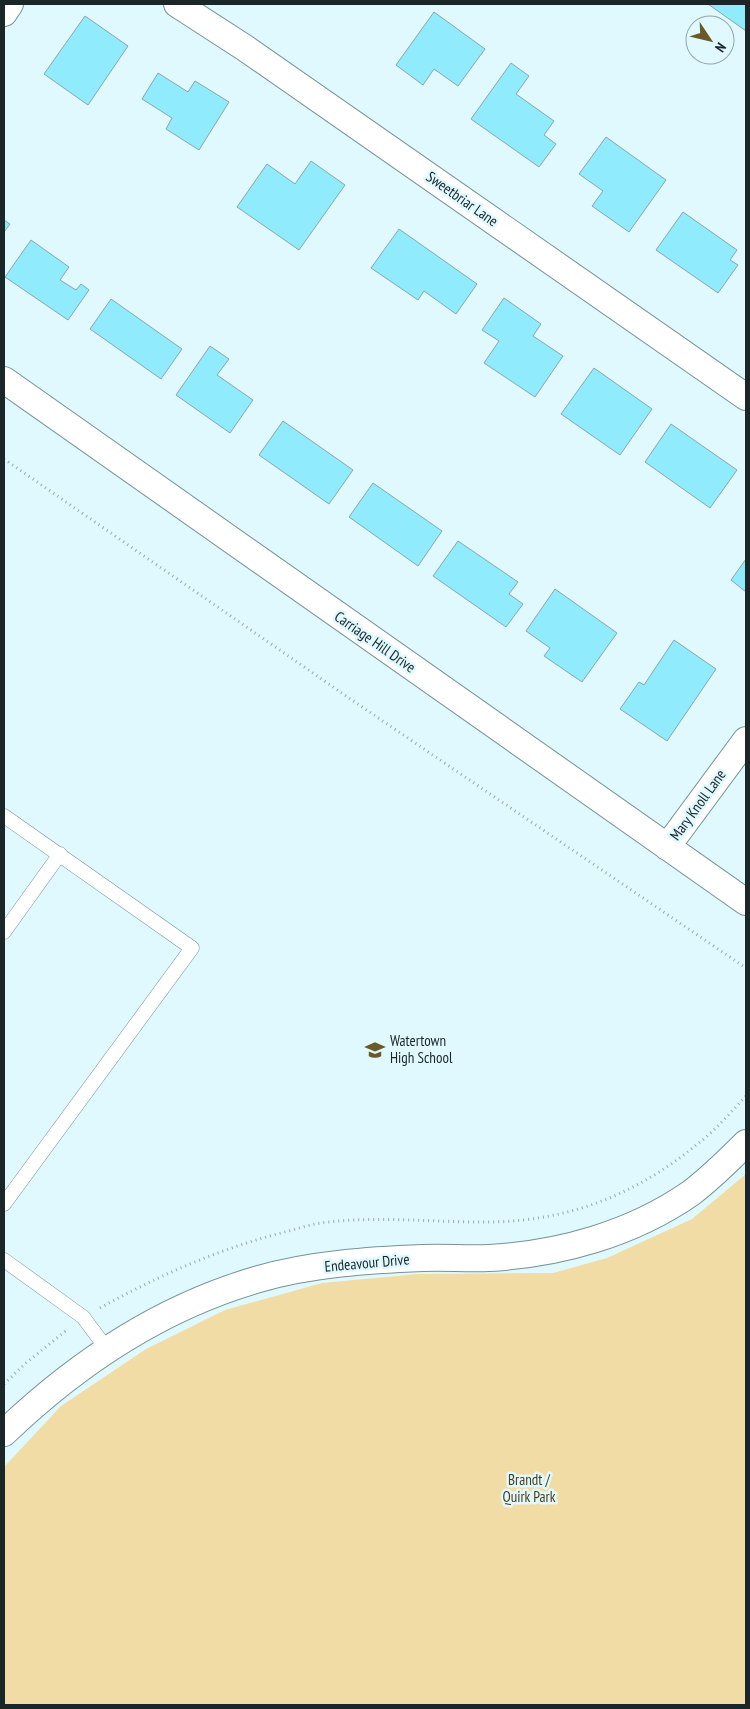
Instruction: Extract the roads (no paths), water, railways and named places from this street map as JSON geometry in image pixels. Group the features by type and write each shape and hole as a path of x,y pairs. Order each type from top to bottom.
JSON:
{"street":[{"path":"4,13 10,4"},
{"name":"Sweetbriar Lane","path":"177,4 244,48 746,397"},
{"name":"Carriage Hill Drive","path":"4,380 746,902"},
{"name":"Mary Knoll Lane","path":"667,847 746,740"},
{"name":"Endeavour Drive","path":"4,1433 34,1404 81,1366 132,1333 194,1301 260,1278 364,1260 488,1258 538,1253 580,1244 624,1229 659,1213 691,1192 746,1143"}],"lane":[{"path":"4,816 192,948 4,1204"},
{"path":"4,932 60,854"},
{"path":"4,1260 83,1317 107,1349"}],"place":[{"name":"Watertown High School","path":"375,1050"}],"park label":[{"name":"Brandt / Quirk Park","path":"529,1488"}]}
